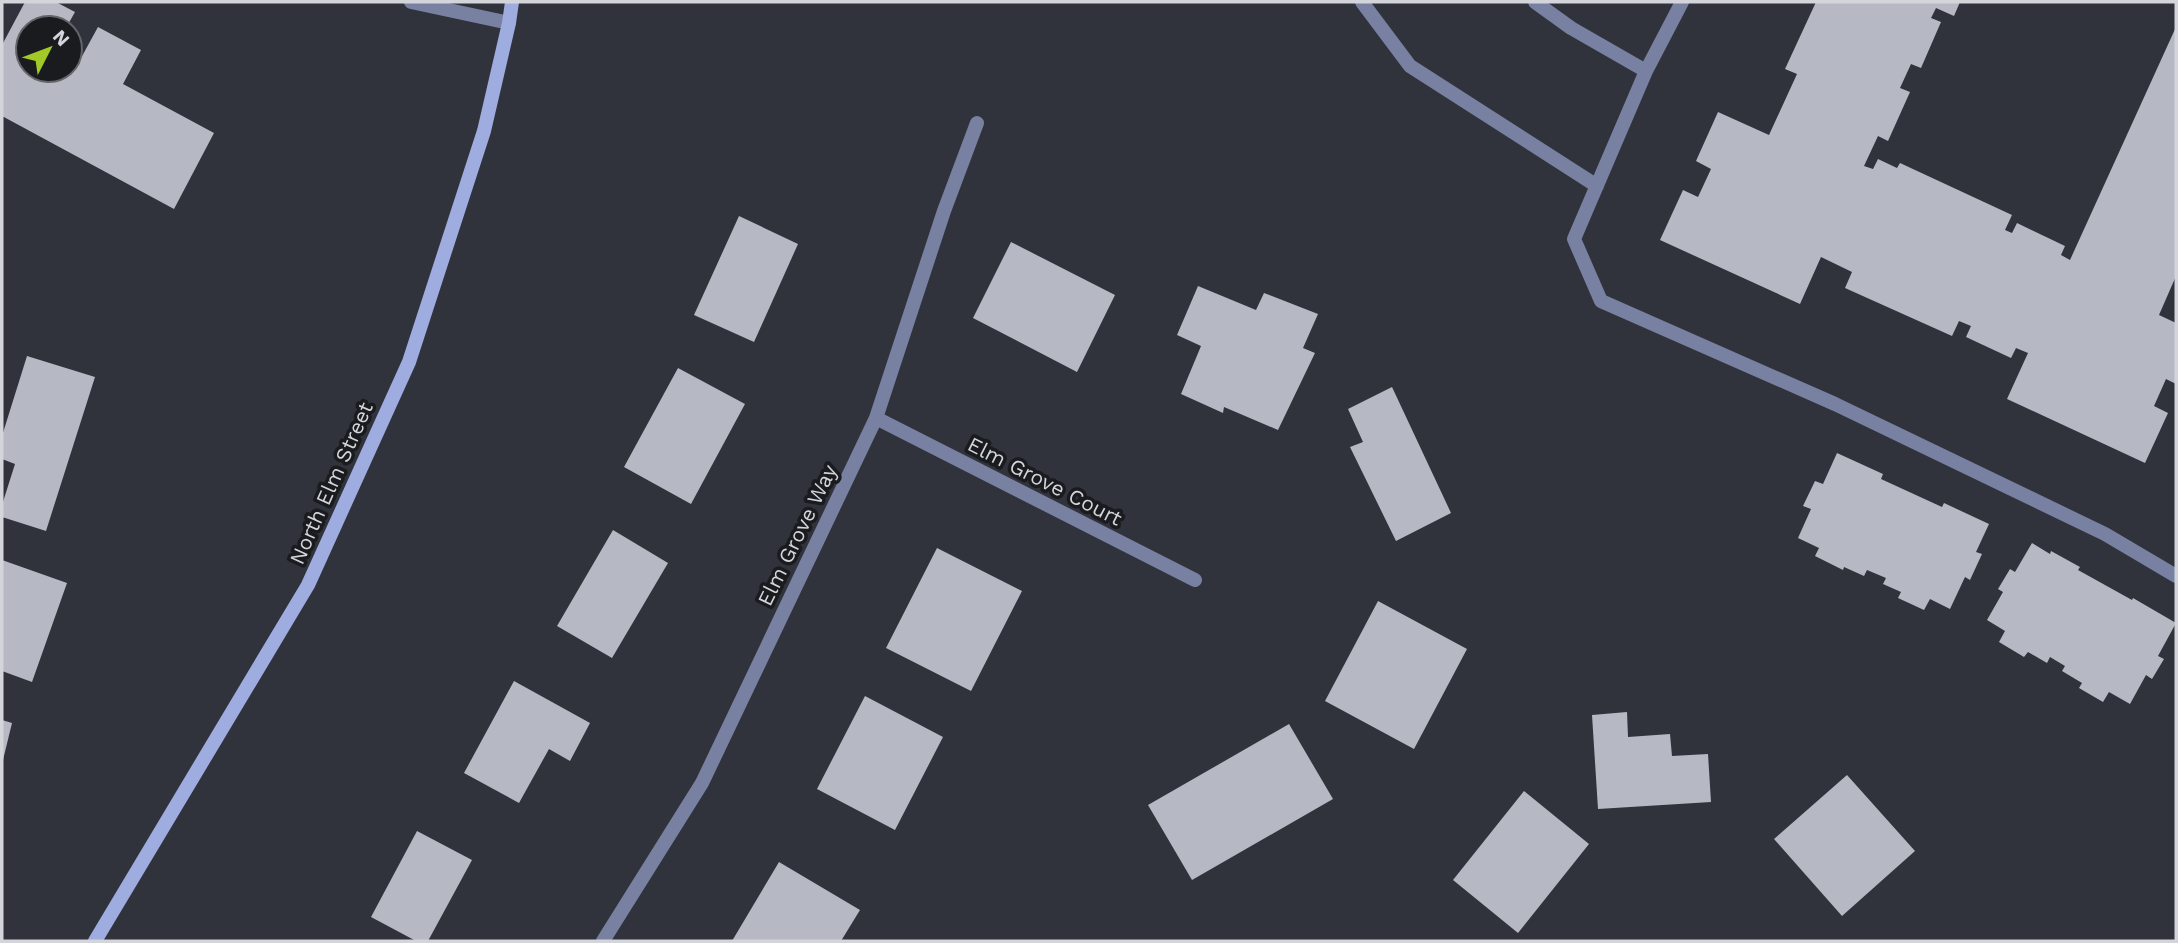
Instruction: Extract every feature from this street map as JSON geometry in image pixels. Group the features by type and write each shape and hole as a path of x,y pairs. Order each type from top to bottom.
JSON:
{"main road":[{"name":"North Elm Street","path":"95,941 308,585 409,362 484,131 512,2"}],"street":[{"path":"411,2 509,23"},
{"path":"1362,2 1410,66 1597,186"},
{"path":"1535,2 1571,28 1646,71"},
{"path":"1682,2 1646,71 1574,239 1601,301 1835,404 2105,534 2176,576"},
{"name":"Elm Grove Way","path":"603,941 702,783 876,418 944,211 977,123"},
{"name":"Elm Grove Court","path":"876,418 1195,580"}],"building":[{"path":"25,2 56,2 75,12 74,14 19,14"},
{"path":"1816,2 1960,2 1954,16 1936,8 1931,18 1941,22 1921,68 1911,64 1900,88 1910,92 1888,141 1878,136 1864,166 1873,169 1878,159 1897,168 1900,163 2012,215 2005,230 2012,233 2017,223 2065,246 2061,255 2070,260 2176,27 2176,276 2159,315 2176,323 2176,384 2166,379 2154,406 2168,413 2145,463 2007,399 2028,353 2016,348 2011,358 1966,337 1971,326 1959,321 1952,336 1845,288 1852,272 1821,257 1800,304 1660,240 1683,190 1698,197 1711,169 1696,161 1718,112 1769,135 1797,74 1785,69"},
{"path":"14,23 14,84 84,84 84,53 98,27 141,50 123,84 214,133 174,209 2,116 2,45"},
{"path":"739,216 798,244 754,342 694,315"},
{"path":"1011,242 1115,295 1077,372 973,318"},
{"path":"1198,286 1256,310 1264,293 1318,314 1303,348 1315,353 1278,430 1224,407 1223,413 1181,394 1201,346 1177,335"},
{"path":"27,356 95,377 46,531 2,517 2,505 15,464 2,459 2,436"},
{"path":"678,368 745,404 691,504 624,467"},
{"path":"1392,387 1451,513 1396,541 1350,447 1363,442 1348,409"},
{"path":"1837,453 1883,474 1881,479 1942,507 1944,503 1989,524 1976,552 1982,554 1970,580 1965,577 1950,609 1930,599 1924,610 1898,598 1901,592 1883,584 1886,578 1867,570 1864,576 1844,567 1843,570 1815,556 1819,548 1798,538 1811,509 1803,506 1815,481 1823,484"},
{"path":"613,530 668,563 612,658 557,626"},
{"path":"2032,543 2080,567 2078,570 2176,623 2158,656 2164,659 2152,679 2146,675 2130,704 2109,692 2103,702 2079,688 2082,683 2062,671 2065,666 2050,657 2047,663 2028,652 2024,657 1999,642 2005,631 1987,620 2003,592 1998,589 2010,569 2015,572"},
{"path":"937,548 1022,591 971,691 886,648"},
{"path":"2,560 67,583 32,682 2,671"},
{"path":"1378,601 1467,649 1414,749 1325,701"},
{"path":"514,681 590,723 570,761 549,749 519,803 464,773"},
{"path":"865,696 943,737 895,830 817,789"},
{"path":"1627,712 1628,737 1670,734 1672,756 1708,754 1711,802 1598,809 1592,715"},
{"path":"2,720 12,723 3,760 2,760"},
{"path":"1289,724 1333,799 1192,880 1148,805"},
{"path":"1847,775 1915,851 1842,916 1774,839"},
{"path":"1524,791 1589,844 1518,933 1453,880"},
{"path":"417,831 472,860 428,941 416,941 371,917"},
{"path":"779,862 860,910 841,941 732,941"}]}
